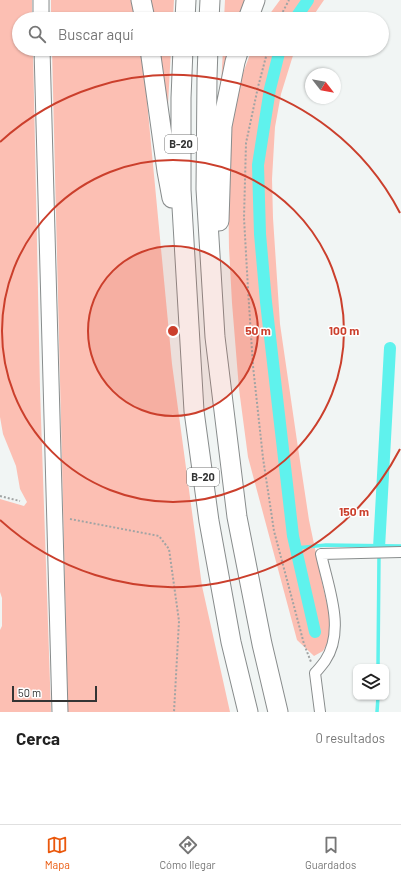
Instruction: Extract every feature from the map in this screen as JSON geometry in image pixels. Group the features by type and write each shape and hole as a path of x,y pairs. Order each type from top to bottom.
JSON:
{"highway":[{"path":"142,0 144,12"},
{"path":"185,12 186,0"},
{"path":"209,12 210,0"},
{"path":"251,12 255,0"},
{"path":"151,56 167,171 183,238"},
{"name":"B-20","path":"183,56 181,190 194,411 208,513 231,642 248,712"},
{"name":"B-20","path":"208,56 206,77 206,189 215,337 237,517 262,644 278,712"},
{"path":"215,337 222,126 236,56"}],"main road":[{"path":"41,0 41,12"},
{"path":"42,56 60,712"}],"street":[{"path":"320,712 315,673 326,660 332,644 335,625 333,604 320,554 401,552"}],"path":[{"path":"283,12 289,0"},
{"path":"266,56 246,143 244,189 244,218 253,358 263,458 274,531 304,644 315,673"},
{"path":"0,496 20,501"},
{"path":"70,519 159,536 170,549 179,621 174,712"}],"shaded area":[{"path":"0,0 32,0 32,12 12,12 12,56 33,56 40,389 51,712 0,712 0,630 2,626 2,598 0,592 0,499 24,506 27,502 20,489 16,466 3,434 0,417"},
{"path":"51,0 134,0 136,12 51,12"},
{"path":"149,0 174,0 173,12 152,12"},
{"path":"225,0 248,0 244,12 224,12"},
{"path":"280,0 324,0 316,12 271,12"},
{"path":"52,56 143,56 172,364 202,586 230,712 68,712"},
{"path":"159,56 171,56 168,105"},
{"path":"223,56 230,56 221,86"},
{"path":"249,56 293,56 281,94 275,127 272,179 273,218 280,324 309,520 332,625 329,640 323,651 314,656 297,640 248,457 239,389 229,248 228,177 232,124 240,81"}],"waterway":[{"path":"300,12 308,0"},
{"path":"278,56 270,89 258,165 260,234 266,302 293,536 315,632"},
{"path":"379,548 390,348"},
{"path":"296,548 326,545 401,546"},
{"path":"378,664 379,555"},
{"path":"377,712 378,700"}]}
